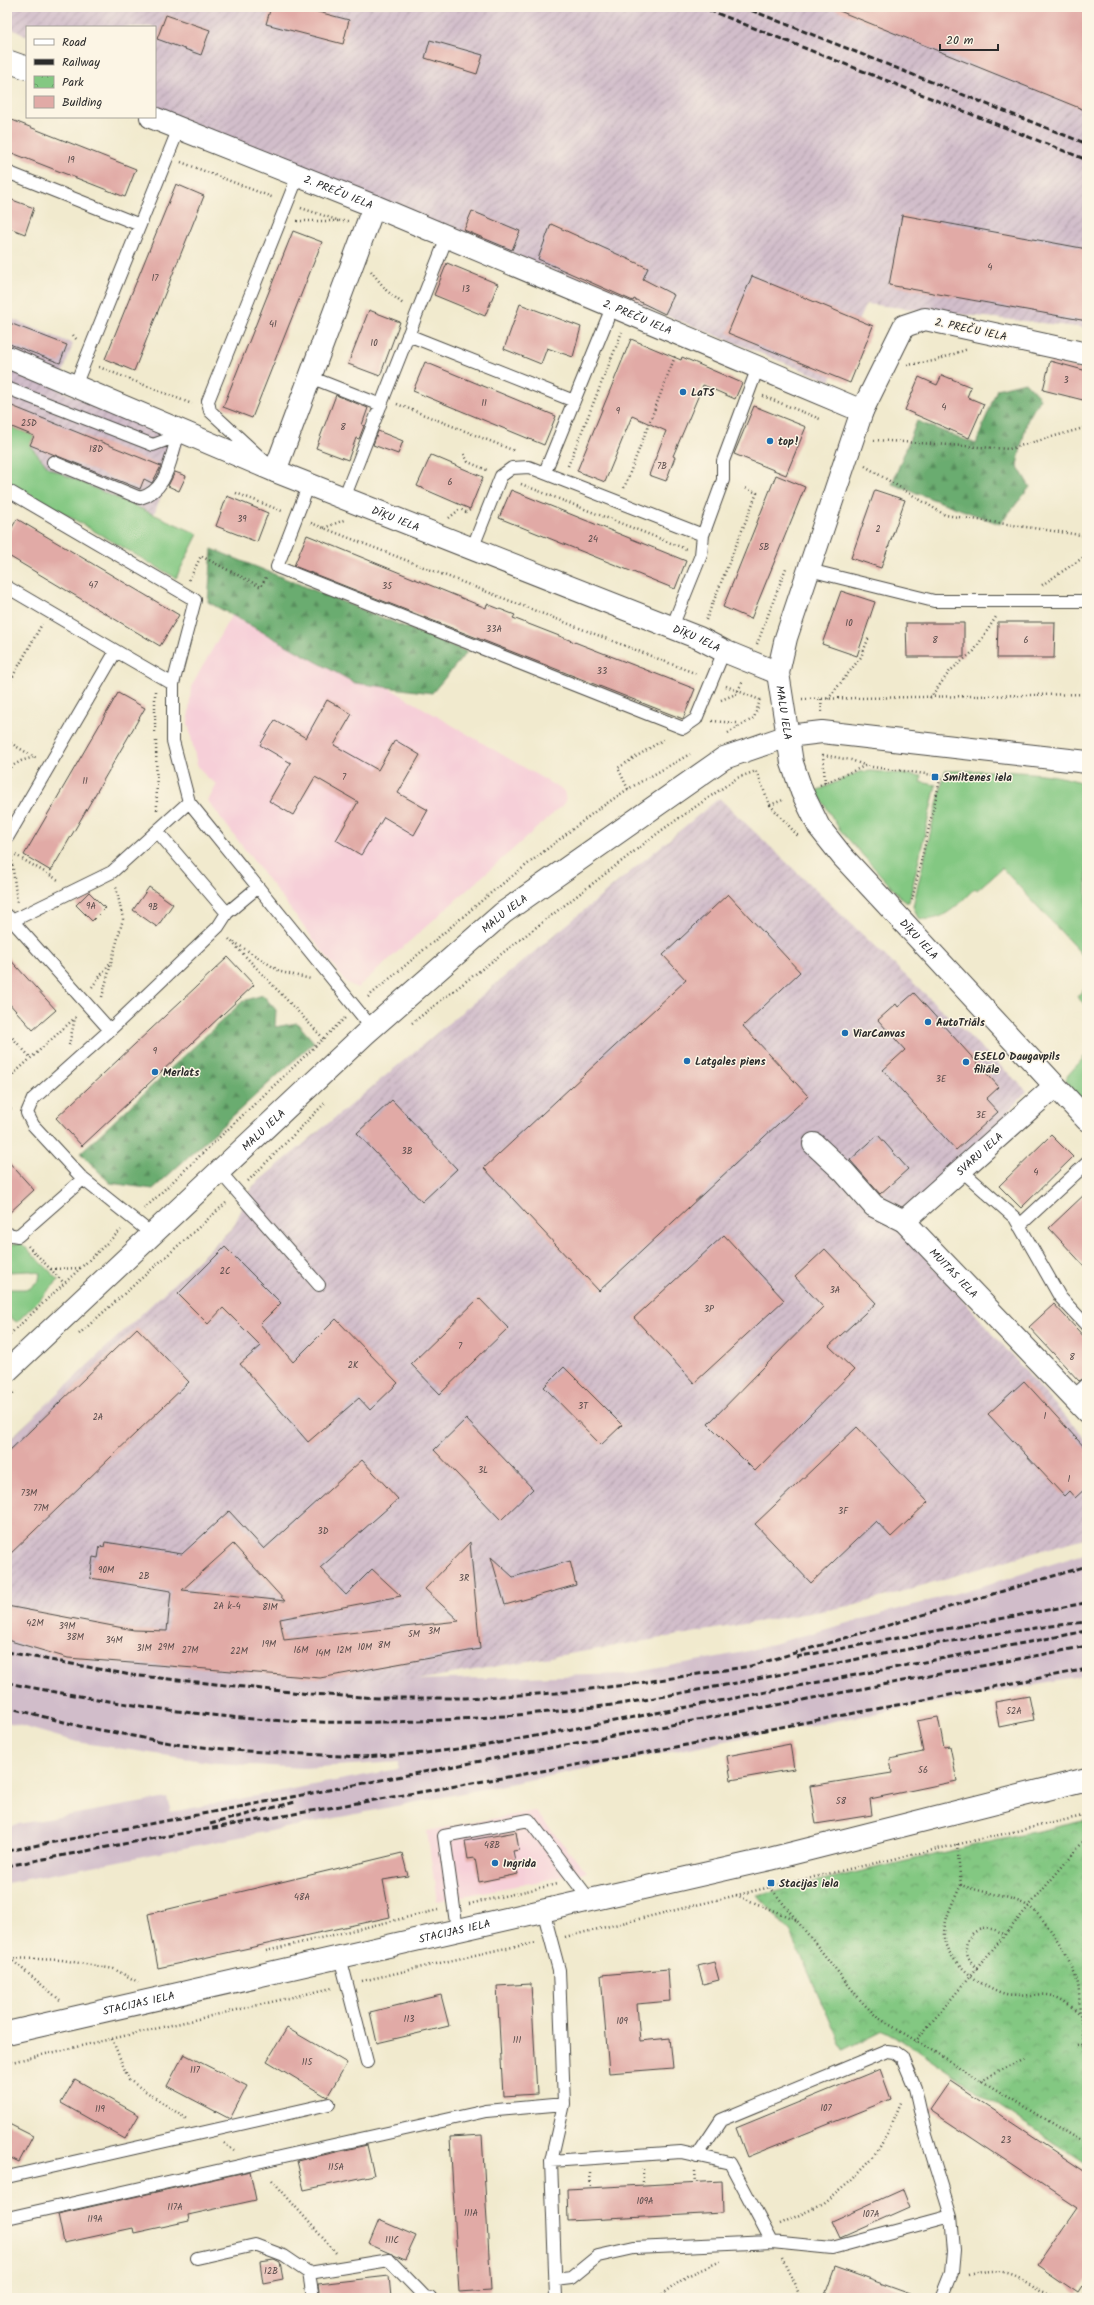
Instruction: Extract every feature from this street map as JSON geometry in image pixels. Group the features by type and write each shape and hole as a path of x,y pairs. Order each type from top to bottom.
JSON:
{"street":[{"path":"7,61 26,68"},
{"name":"2. PREČU IELA","path":"154,118 298,176 371,214 447,237 862,411 904,326 925,319 1087,354"},
{"path":"275,471 371,214"},
{"name":"DĪĶU IELA","path":"7,357 181,434 672,627 699,638 724,651 778,673"},
{"name":"MALU IELA","path":"13,1380 153,1234 372,1028 503,913 724,758 788,736 778,673 786,638 862,411"},
{"path":"788,736 822,732 1070,759 1087,747"},
{"name":"DĪĶU IELA","path":"788,736 792,763 802,792 819,827 842,856 1087,1120"},
{"name":"SVARU IELA","path":"904,1221 1055,1086"},
{"name":"MUITAS IELA","path":"814,1144 844,1172 874,1206 904,1221 1082,1398"},
{"name":"STACIJAS IELA","path":"7,2033 589,1899 770,1859 1087,1779"}],"lane":[{"path":"75,386 179,128"},
{"path":"7,172 140,225"},
{"path":"275,471 210,411 208,401 298,176"},
{"path":"344,498 447,237"},
{"path":"545,472 574,401 621,309"},
{"path":"408,335 574,401"},
{"path":"672,627 701,555 703,535 723,480 723,461 758,367"},
{"path":"310,378 382,402"},
{"path":"7,388 153,445 181,434"},
{"path":"53,462 140,498 151,494 161,486 181,434"},
{"path":"472,548 501,476 512,468 529,467 703,535"},
{"path":"309,484 277,567 683,728 697,715 724,651"},
{"path":"7,490 196,600 173,684 173,741 189,802 257,888 372,1028"},
{"path":"809,570 934,601 1087,601"},
{"path":"7,587 173,684"},
{"path":"7,838 116,652"},
{"path":"1070,759 1087,774"},
{"path":"110,1030 84,1002 13,918 112,872 189,802"},
{"path":"158,831 227,913"},
{"path":"153,1234 83,1179 33,1125 27,1113 32,1099 110,1030 218,927 227,913 257,888"},
{"path":"1019,1226 1087,1163"},
{"path":"961,1170 1015,1218 1060,1297 1087,1326"},
{"path":"220,1172 320,1285"},
{"path":"13,1235 83,1179"},
{"path":"457,1930 444,1836 529,1820 589,1899"},
{"path":"543,1910 559,1970 564,2104 551,2161 556,2298"},
{"path":"340,1957 367,2062"},
{"path":"697,2156 722,2120 887,2051 895,2052 902,2057 909,2078 915,2088 925,2132 951,2216 954,2250 951,2276 942,2298"},
{"path":"7,2177 329,2104"},
{"path":"7,2218 251,2162 486,2111 564,2104"},
{"path":"551,2161 681,2152 730,2163 770,2238"},
{"path":"555,2280 571,2278 598,2256 634,2248 743,2243 770,2238 832,2248 951,2216"},
{"path":"197,2258 255,2245 284,2256 309,2273 388,2260 426,2298"},
{"path":"309,2273 313,2298"}],"path":[{"path":"168,157 287,203 340,221"},
{"path":"280,221 340,221 371,214"},
{"path":"356,256 381,282 386,290 416,315"},
{"path":"563,479 621,309"},
{"path":"878,378 894,367 934,361 962,352 988,340 993,334"},
{"path":"619,501 683,335"},
{"path":"85,361 210,411"},
{"path":"750,390 820,419"},
{"path":"382,402 520,453"},
{"path":"871,440 1008,449 1087,427"},
{"path":"464,454 468,462 701,555"},
{"path":"848,456 945,515 1087,536"},
{"path":"699,638 757,493 745,488"},
{"path":"236,493 752,696"},
{"path":"930,698 950,671 974,651 998,614 1087,555"},
{"path":"183,593 201,556 261,587 268,574"},
{"path":"7,687 49,612"},
{"path":"828,699 861,657 869,637"},
{"path":"697,715 739,691 744,678"},
{"path":"151,685 154,690 158,831"},
{"path":"800,699 930,698 1087,694"},
{"path":"821,699 822,713"},
{"path":"697,715 737,723 738,727"},
{"path":"7,740 50,766"},
{"path":"628,789 618,768 650,749"},
{"path":"825,783 824,756 851,760 865,766 941,776 906,925"},
{"path":"7,769 21,761 34,757"},
{"path":"814,787 865,766"},
{"path":"410,1024 662,830 737,778 756,771"},
{"path":"7,850 76,890"},
{"path":"11,852 13,918"},
{"path":"97,1016 110,962 123,919 112,872"},
{"path":"218,927 324,1039"},
{"path":"230,940 281,972 334,983"},
{"path":"7,1080 31,1058 84,1002 100,974 110,962"},
{"path":"8,1034 31,1058"},
{"path":"78,1335 237,1192 329,1098"},
{"path":"7,1337 133,1219"},
{"path":"13,1235 51,1269 64,1283"},
{"path":"51,1269 81,1268"},
{"path":"7,1399 13,1380"},
{"path":"902,2057 1087,1837"},
{"path":"957,1844 961,1885 949,1914 944,1938 949,1952 971,1976 1004,1994 1052,1996 1080,2014"},
{"path":"961,1885 1012,1899 1029,1907 1046,1925 1074,1971 1077,1982 1083,2044 1087,2065"},
{"path":"770,1887 862,2002 878,2017 916,2042 1087,2146"},
{"path":"736,1895 797,1920"},
{"path":"977,1969 970,1963 966,1953 970,1936 977,1930 986,1928 996,1929 1005,1935"},
{"path":"7,1956 61,2001"},
{"path":"10,1958 62,1960 114,1969 139,1983"},
{"path":"112,2039 129,2080 251,2162"},
{"path":"1078,2045 1083,2044"},
{"path":"981,2081 1025,2058"},
{"path":"770,2238 776,2226 823,2204 851,2181 873,2157 888,2131 909,2078"},
{"path":"272,2180 348,2267"},
{"path":"658,2298 687,2276 738,2252 743,2243"},
{"path":"785,2264 801,2298"},
{"path":"951,2276 961,2276 982,2270 1006,2271 1058,2298"}],"shaded area":[{"path":"7,7 1087,7 1087,328 866,304 830,381 156,111 156,26 26,26 26,36 7,26"},
{"path":"7,317 73,344 57,389 183,440 154,514 49,468 30,445 7,425"},
{"path":"240,600 564,791 566,802 357,988 346,982 208,801 217,784 207,778 197,765 188,723 191,687"},
{"path":"719,798 1027,1091 904,1233 1087,1441 1087,1537 856,1605 416,1680 344,1680 68,1658 7,1640 7,1442 233,1227 253,1186"},
{"path":"1087,1553 1087,1676 761,1734 7,1883 7,1826 167,1798 171,1812 398,1769 398,1762 303,1768 216,1763 77,1742 7,1722 7,1640 68,1658 344,1680 416,1680 627,1674 744,1652 982,1586"},
{"path":"535,1811 587,1872 437,1901 427,1831"}],"green space":[{"path":"1025,382 1040,398 1027,421 1017,465 1030,487 1000,524 892,484 917,421 976,444 997,389"},
{"path":"7,425 34,436 30,446 49,468 198,534 176,578 7,481"},
{"path":"212,549 467,652 432,693 355,683 208,602"},
{"path":"871,771 922,776 920,782 936,785 909,902 905,902 840,830 816,791 859,772"},
{"path":"945,771 1018,772 1056,776 1087,785 1087,960 1002,868 977,890 975,888 956,906 942,916 927,919 918,918 913,906"},
{"path":"1087,985 1087,1007 1077,997"},
{"path":"263,995 276,1010 275,1027 297,1023 314,1042 153,1189 110,1183 80,1153 243,1001"},
{"path":"1087,1054 1087,1108 1065,1081 1068,1075"},
{"path":"21,1243 59,1280 17,1322 7,1316 7,1289 29,1289 39,1280 40,1273 30,1271 7,1272 7,1245"},
{"path":"1087,1820 1087,2165 898,2038 883,2030 843,2050 791,1933 757,1895"}],"building":[{"path":"271,7 299,7 349,20 343,44 266,24"},
{"path":"1087,7 1087,111 832,8"},
{"path":"166,15 210,30 201,55 157,39"},
{"path":"430,40 483,55 477,74 425,58"},
{"path":"7,118 136,169 125,197 7,151"},
{"path":"176,184 204,196 134,371 105,359"},
{"path":"7,198 34,208 25,234 7,227"},
{"path":"472,211 520,231 512,250 464,230"},
{"path":"902,215 1087,249 1087,321 889,285"},
{"path":"551,224 648,268 643,279 674,295 665,314 634,299 633,301 538,259"},
{"path":"293,231 322,242 252,418 223,407"},
{"path":"447,263 498,284 485,316 434,295"},
{"path":"752,276 873,326 850,383 728,333"},
{"path":"520,304 581,327 573,357 547,348 541,364 504,349"},
{"path":"369,310 400,322 380,376 348,364"},
{"path":"7,322 67,345 60,363 7,343"},
{"path":"631,339 681,360 682,357 742,383 735,399 703,385 673,456 675,457 666,481 649,475 666,431 632,416 605,482 577,471"},
{"path":"1050,361 1087,371 1087,401 1043,390"},
{"path":"425,362 556,416 544,445 413,391"},
{"path":"942,375 971,387 967,397 984,404 969,438 905,410 919,377 937,385"},
{"path":"336,395 368,408 359,439 356,438 348,460 316,448"},
{"path":"7,404 161,466 152,483 144,479 140,489 30,445 34,436 7,425"},
{"name":"top!","path":"754,406 806,427 786,475 734,454"},
{"path":"378,431 403,441 398,454 373,445"},
{"path":"431,455 483,477 470,509 417,486"},
{"path":"175,472 186,476 179,491 168,486"},
{"path":"776,475 805,487 751,619 723,607"},
{"path":"511,490 686,561 675,589 499,518"},
{"path":"875,490 905,500 881,568 851,558"},
{"path":"227,496 268,513 257,542 216,526"},
{"path":"17,519 179,615 160,646 7,555 7,536"},
{"path":"307,535 486,608 487,604 515,615 513,618 695,689 683,719 294,566"},
{"path":"841,591 875,602 857,656 822,644"},
{"path":"998,622 1055,622 1054,658 997,658"},
{"path":"906,623 964,623 964,657 907,657"},
{"path":"118,693 145,708 51,871 24,855"},
{"path":"327,700 352,714 334,745 378,770 395,740 420,755 398,793 428,810 414,835 384,817 361,855 336,840 358,802 315,777 293,815 269,801 291,763 260,745 275,720 306,738"},
{"path":"149,887 173,904 157,927 133,910"},
{"path":"89,892 105,908 92,921 76,905"},
{"name":"Latgales piens","path":"728,894 800,972 743,1026 808,1096 599,1291 484,1168 686,980 663,955"},
{"path":"7,956 56,1010 33,1030 7,1001"},
{"path":"228,957 254,985 82,1146 56,1118"},
{"path":"914,993 999,1087 986,1099 998,1112 956,1150 883,1070 905,1050 878,1020 896,1004 898,1007"},
{"path":"392,1100 457,1169 422,1202 357,1133"},
{"path":"878,1135 908,1169 880,1194 850,1160"},
{"path":"1051,1135 1073,1157 1021,1208 999,1186"},
{"path":"7,1160 34,1190 7,1215"},
{"path":"1087,1192 1087,1269 1049,1228"},
{"path":"724,1235 784,1300 694,1383 634,1318"},
{"path":"225,1247 281,1303 260,1324 293,1362 336,1319 398,1383 370,1410 359,1398 308,1442 240,1364 261,1346 223,1308 208,1324 178,1294"},
{"path":"825,1249 876,1303 829,1346 854,1370 755,1471 708,1424 823,1307 795,1277"},
{"path":"479,1298 508,1328 440,1394 411,1364"},
{"path":"1054,1304 1087,1340 1087,1377 1079,1381 1029,1327"},
{"path":"137,1328 189,1382 7,1557 7,1453"},
{"path":"564,1367 622,1425 601,1445 544,1387"},
{"path":"1024,1381 1087,1450 1087,1487 1075,1498 1069,1491 1064,1496 988,1414"},
{"path":"466,1419 533,1489 501,1520 434,1450"},
{"path":"857,1427 928,1502 891,1537 876,1521 811,1583 755,1524"},
{"path":"362,1460 398,1499 320,1568 346,1595 372,1569 401,1596 280,1619 284,1640 459,1621 425,1589 470,1542 480,1649 320,1678 68,1658 7,1640 7,1606 134,1630 167,1631 171,1591 90,1578 93,1557 98,1558 100,1546 104,1547 105,1542 182,1554 229,1511 264,1549","holes":["233,1544 285,1601 182,1590"]},
{"path":"491,1557 513,1577 570,1561 576,1585 505,1605"},
{"path":"1029,1696 1034,1720 999,1727 995,1702"},
{"path":"938,1717 944,1747 950,1746 957,1781 870,1799 872,1815 816,1824 810,1786 892,1773 890,1759 923,1752 917,1721"},
{"path":"790,1744 794,1769 731,1780 727,1756"},
{"path":"516,1832 519,1850 513,1851 518,1874 479,1882 475,1858 468,1859 465,1841"},
{"path":"402,1853 408,1876 383,1880 390,1917 158,1968 148,1914"},
{"path":"714,1962 719,1980 703,1984 698,1966"},
{"path":"668,1969 670,2001 637,2004 640,2041 670,2038 673,2068 609,2073 601,1975"},
{"path":"531,1984 537,2094 503,2096 497,1986"},
{"path":"441,1995 449,2026 377,2043 370,2012"},
{"path":"287,2028 347,2063 327,2097 267,2061"},
{"path":"184,2054 247,2086 230,2119 167,2086"},
{"path":"880,2069 891,2099 747,2157 736,2128"},
{"path":"75,2079 139,2115 125,2139 61,2103"},
{"path":"950,2081 1087,2172 1087,2280 1078,2294 1037,2266 1077,2208 930,2110"},
{"path":"7,2123 33,2136 19,2162 7,2156"},
{"path":"482,2135 491,2290 459,2292 450,2137"},
{"path":"367,2145 374,2175 304,2190 297,2161"},
{"path":"250,2171 256,2200 188,2215 189,2221 134,2233 133,2228 64,2243 58,2214"},
{"path":"722,2181 723,2213 568,2221 567,2189"},
{"path":"903,2189 910,2207 840,2238 832,2221"},
{"path":"379,2220 416,2236 405,2260 369,2244"},
{"path":"274,2260 280,2263 283,2279 263,2283 260,2262"},
{"path":"835,2267 916,2296 916,2298 824,2298"},
{"path":"389,2276 391,2298 320,2298 318,2284"}],"railway":[{"path":"701,7 1087,160"},
{"path":"743,7 1087,144"},
{"path":"7,1652 131,1675 310,1694 379,1698 466,1698 556,1693 626,1685 751,1666 1087,1566"},
{"path":"796,1657 1085,1603"},
{"path":"7,1683 161,1709 239,1718 317,1722 391,1722 464,1719 538,1713 623,1703 747,1681 941,1643 1087,1622"},
{"path":"7,1707 79,1726 181,1745 245,1751 362,1757 426,1753 488,1745 1087,1631"},
{"path":"7,1851 1087,1646"},
{"path":"150,1839 628,1756 1087,1669"},
{"path":"210,1824 295,1802"},
{"path":"7,1866 155,1838"}],"place":[{"name":"LaTS","path":"683,392"},
{"name":"top!","path":"770,441"},
{"name":"Smiltenes iela","path":"935,777"},
{"name":"AutoTriāls","path":"928,1022"},
{"name":"ViarCanvas","path":"845,1033"},
{"name":"Latgales piens","path":"687,1061"},
{"name":"ESELO Daugavpils filiāle","path":"966,1062"},
{"name":"Merlats","path":"155,1072"},
{"name":"Ingrida","path":"495,1863"},
{"name":"Stacijas iela","path":"771,1883"}]}
